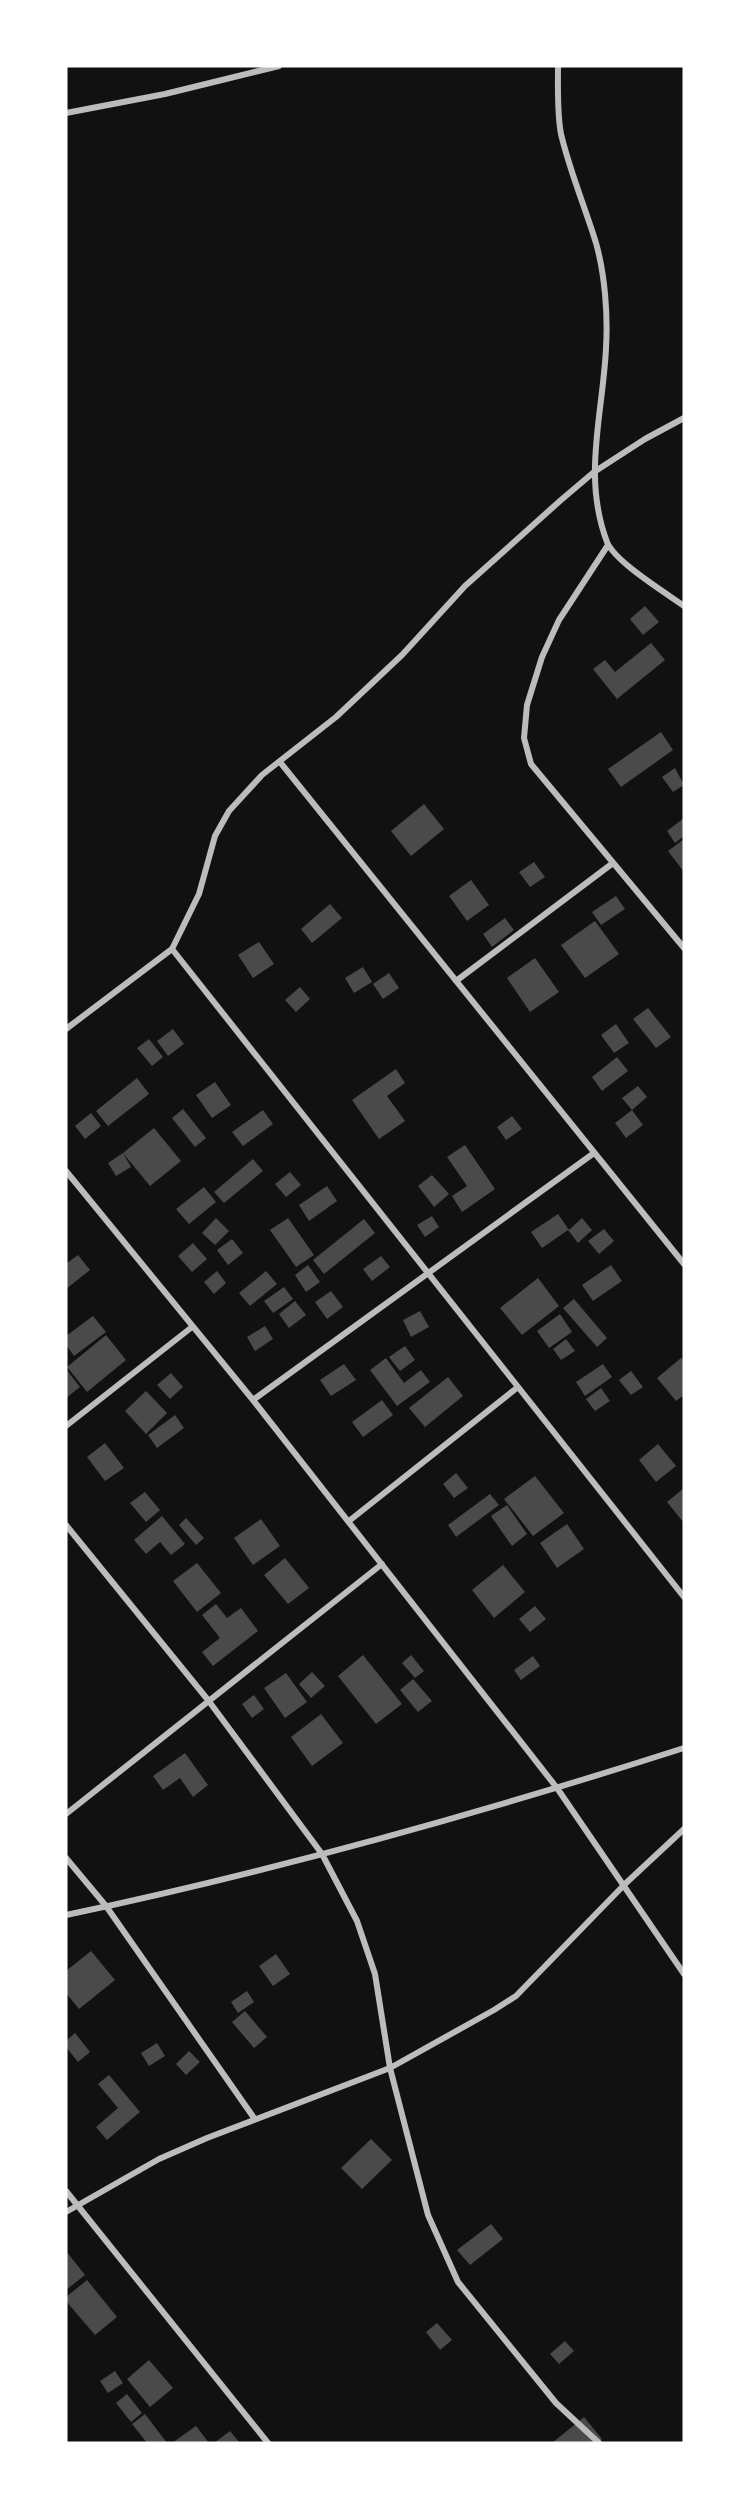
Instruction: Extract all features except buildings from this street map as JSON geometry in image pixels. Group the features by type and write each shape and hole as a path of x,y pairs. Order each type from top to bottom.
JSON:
{"street":[{"path":"66,114 165,94 279,66"},
{"path":"558,66 561,133 596,246 604,296 606,348 598,409 594,472 599,514 608,545 630,568 684,606"},
{"path":"66,1029 172,949 199,894 215,836 229,811 262,775 336,717 402,655 465,585 594,472 645,439 684,418"},
{"path":"608,545 559,620 546,648 527,705 524,738 531,764 684,948"},
{"path":"280,762 683,1261"},
{"path":"456,981 613,863"},
{"path":"172,949 684,1597"},
{"path":"253,1400 594,1153"},
{"path":"66,1171 253,1400 557,1788 625,1884 684,1974"},
{"path":"66,1426 192,1327"},
{"path":"349,1521 518,1387"},
{"path":"66,1525 208,1700 322,1854 357,1921 375,1974 390,2068 428,2215 458,2282 556,2403 599,2443"},
{"path":"66,1814 382,1564"},
{"path":"66,1915 322,1854 557,1788 684,1748"},
{"path":"66,2212 159,2159 254,2118 390,2068 516,1996 625,1884 684,1829"},
{"path":"66,1858 106,1906 254,2118"},
{"path":"66,2191 268,2443"}]}
